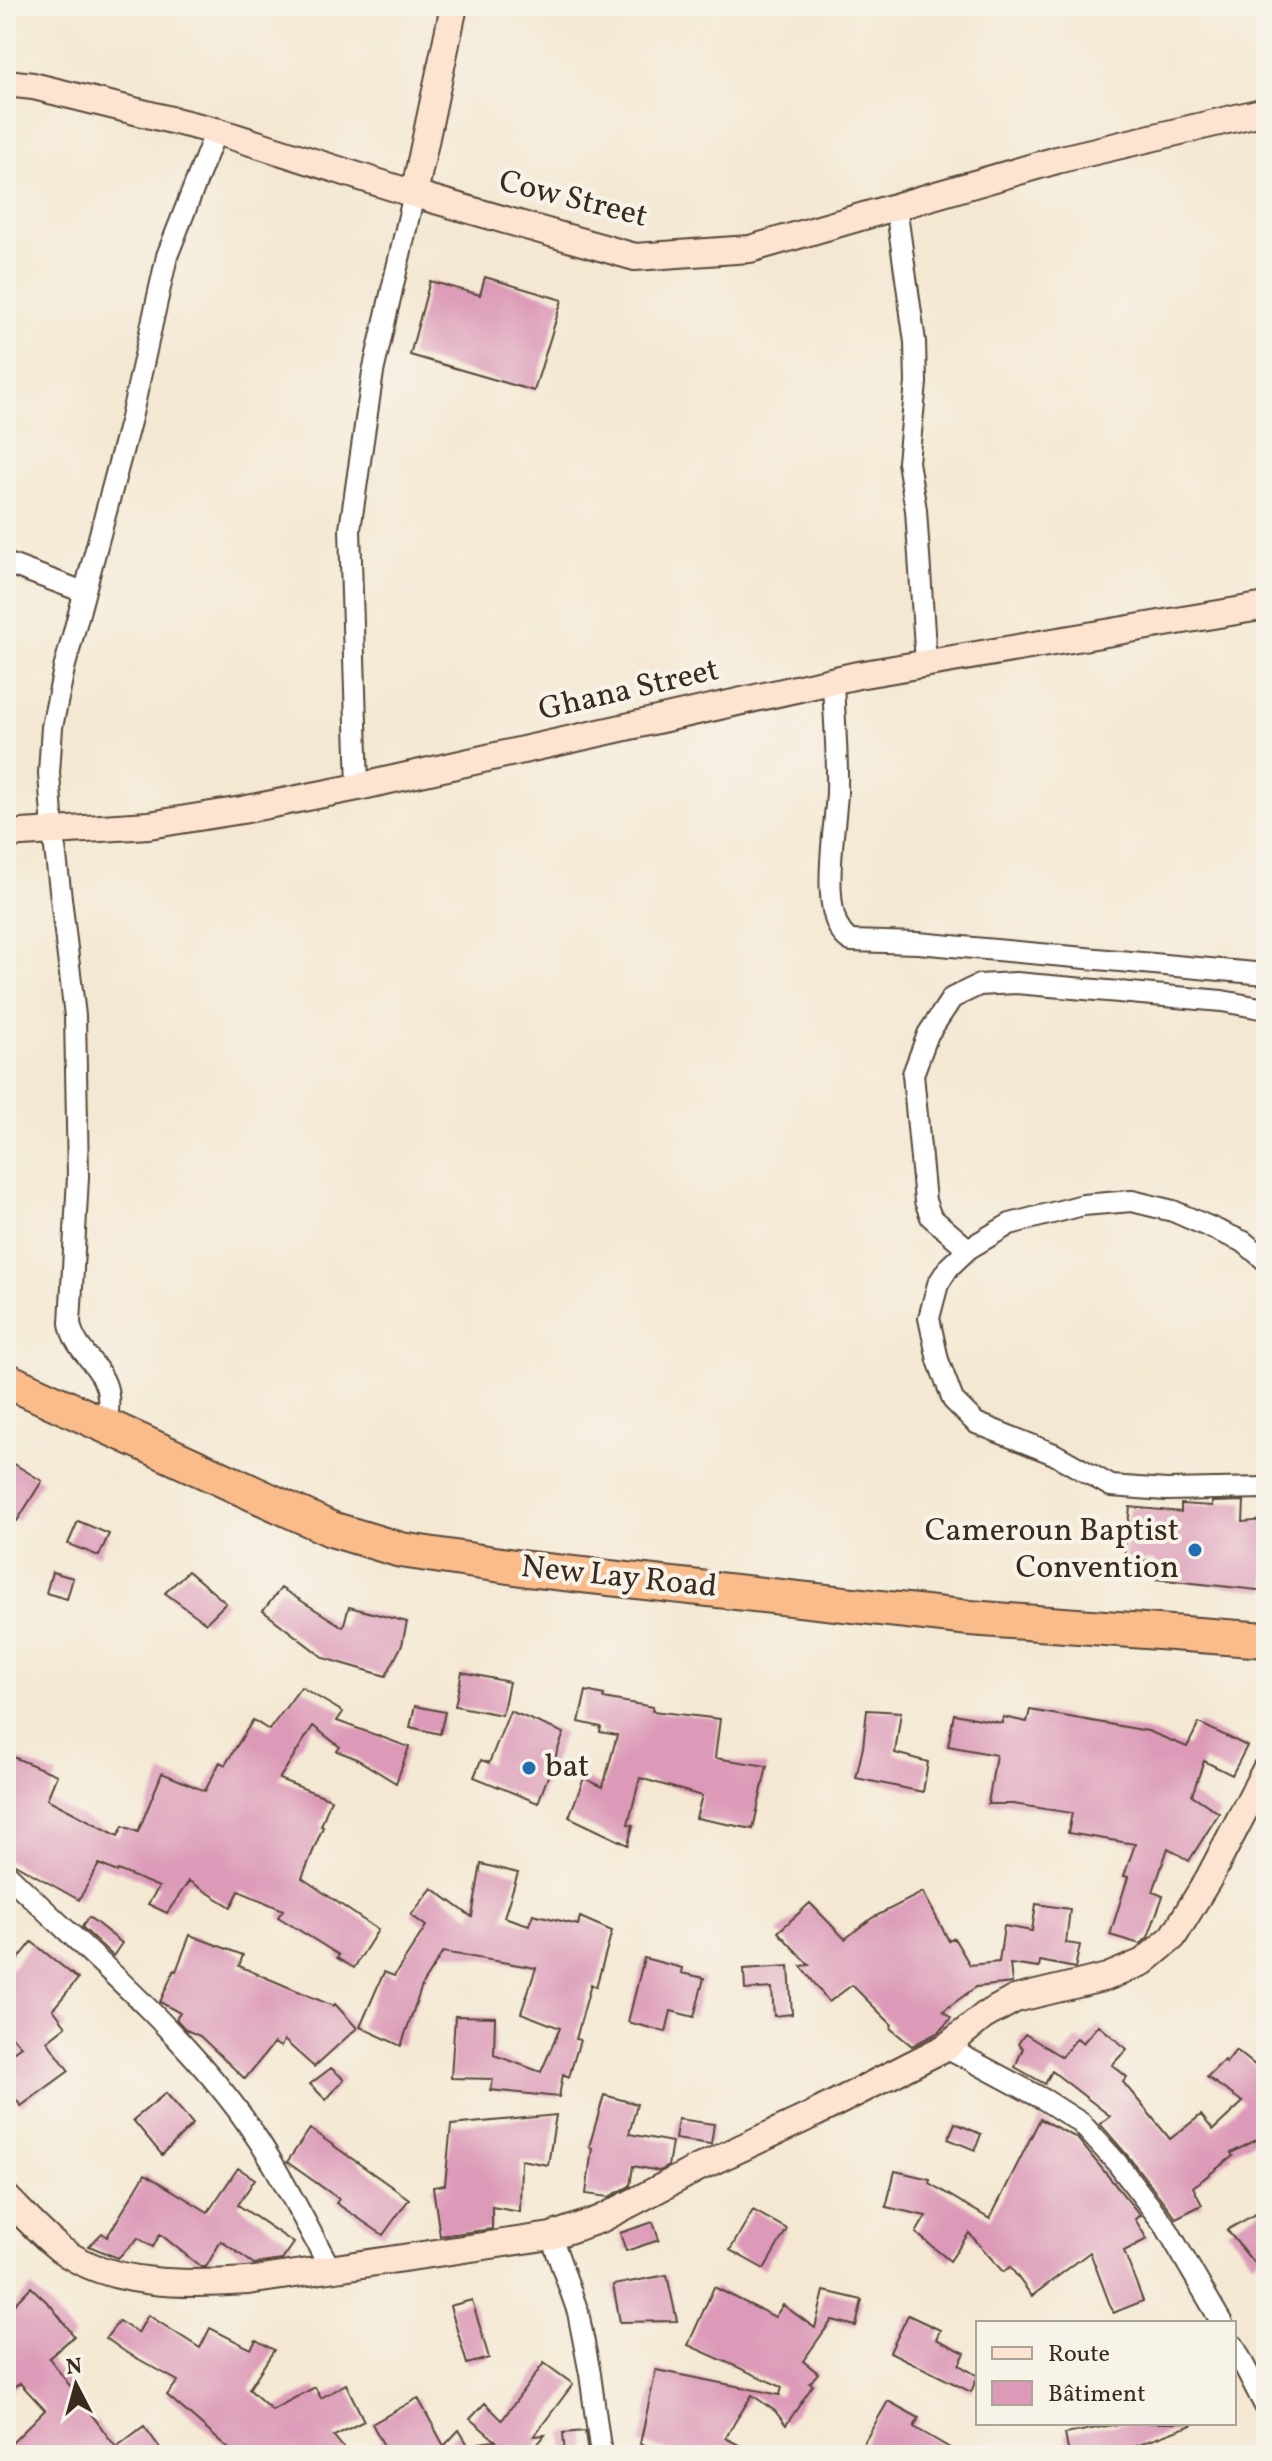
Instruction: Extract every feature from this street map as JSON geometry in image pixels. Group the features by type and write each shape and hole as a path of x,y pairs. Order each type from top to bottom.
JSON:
{"highway":[{"name":"New Lay Road","path":"6,1380 331,1529 401,1550 528,1569 970,1618 1266,1640"}],"street":[{"path":"358,787 350,529 373,372 454,6"},
{"name":"Cow Street","path":"6,83 33,86 216,131 414,194 635,257 750,249 1057,160 1266,111"},
{"path":"107,1425 109,1397 104,1380 72,1335 70,1323 78,1177 75,1016 53,831 49,773 52,727 64,669 131,418 167,256 216,131"},
{"path":"896,207 915,342 916,383 908,462 916,510 926,663"},
{"path":"6,563 84,592"},
{"name":"Ghana Street","path":"6,834 149,825 358,787 833,680 1266,606"},
{"path":"833,680 837,791 830,875 834,919 842,936 851,941 934,944 1266,974"},
{"path":"968,1249 931,1217 925,1201 913,1074 928,1034 952,998 979,985 1016,983 1222,1001 1266,1009"},
{"path":"1266,1261 1244,1242 1173,1211 1132,1201 1083,1205 1010,1224 968,1249 949,1267 938,1284 929,1318 938,1360 953,1400 976,1423 1054,1454 1111,1486 1166,1490 1266,1488"},
{"path":"6,2197 61,2250 99,2269 149,2280 200,2284 551,2236 601,2219 946,2047 984,2016 1015,1999 1107,1977 1143,1962 1173,1937 1209,1878 1266,1769"},
{"path":"6,1873 178,2038 228,2097 269,2157 330,2268"},
{"path":"946,2047 1081,2123 1117,2163 1166,2227 1221,2321"},
{"path":"551,2236 578,2312 601,2455"},
{"path":"1236,2350 1266,2408"}],"building":[{"path":"485,277 562,300 534,391 410,355 430,281 480,295"},
{"path":"6,1459 42,1481 17,1521 6,1514"},
{"name":"Cameroun Baptist Convention","path":"1244,1501 1243,1522 1266,1520 1266,1591 1156,1579 1156,1561 1124,1560 1130,1507 1181,1512 1181,1504 1212,1506 1212,1502"},
{"path":"78,1521 109,1534 99,1556 68,1544"},
{"path":"188,1571 226,1603 206,1623 165,1593"},
{"path":"52,1572 73,1578 67,1599 46,1593"},
{"path":"281,1588 343,1627 349,1607 407,1622 402,1645 386,1676 324,1658 263,1611"},
{"path":"462,1672 509,1682 502,1715 455,1706"},
{"path":"301,1687 343,1712 337,1721 409,1747 396,1783 355,1758 337,1751 340,1747 313,1726 279,1779 331,1799 302,1878 378,1930 354,1968 337,1958 339,1955 278,1917 283,1910 239,1891 231,1907 189,1881 167,1913 148,1904 159,1887 118,1870 99,1864 79,1900 6,1859 6,1754 57,1775 47,1799 118,1836 123,1826 138,1832 162,1773 205,1791 220,1762 225,1765 253,1720 269,1730"},
{"path":"586,1691 604,1695 603,1698 653,1707 652,1711 720,1719 715,1758 767,1766 753,1829 696,1818 702,1796 640,1778 628,1824 633,1825 628,1845 569,1817 584,1778 603,1787 617,1735 600,1732 601,1727 579,1722"},
{"path":"415,1706 445,1712 440,1734 410,1727"},
{"path":"867,1710 901,1712 895,1753 928,1762 923,1792 856,1778"},
{"path":"1030,1710 1148,1731 1187,1747 1199,1723 1247,1746 1232,1775 1204,1761 1192,1795 1219,1813 1189,1861 1168,1848 1153,1892 1163,1896 1148,1937 1140,1944 1110,1935 1135,1844 1068,1833 1072,1813 1013,1804 988,1804 996,1755 948,1746 954,1714 1002,1723 1003,1717 1027,1722"},
{"path":"510,1711 564,1733 538,1803 474,1777 481,1760 489,1763"},
{"path":"481,1864 518,1873 504,1917 529,1925 533,1914 578,1925 580,1917 612,1931 596,1987 591,1984 576,2039 580,2040 569,2077 563,2074 559,2097 490,2090 493,2079 451,2078 455,2016 495,2017 494,2055 541,2072 560,2028 521,2013 536,1968 443,1952 423,1983 401,2046 360,2027 384,1972 394,1976 426,1926 411,1915 432,1888 472,1917"},
{"path":"923,1892 949,1941 954,1938 970,1965 999,1962 1004,1926 1032,1931 1036,1904 1070,1909 1066,1943 1080,1945 1075,1968 1040,1961 1039,1968 1010,1964 1012,1983 976,1987 943,2011 951,2018 939,2032 912,2046 890,2028 892,2025 852,1985 829,2002 801,1966 809,1965 778,1932 810,1903 845,1939 872,1918"},
{"path":"89,1917 122,1943 113,1956 82,1927"},
{"path":"190,1935 243,1955 239,1966 333,2006 335,2004 357,2028 314,2067 284,2040 281,2047 274,2043 245,2079 200,2036 186,2030 176,2019 180,2013 160,2002"},
{"path":"32,1942 78,1979 53,2009 66,2026 47,2041 69,2071 21,2106 6,2086 6,2057 21,2046 6,2030 6,1975"},
{"path":"644,1958 682,1968 681,1973 704,1978 694,2017 671,2011 666,2032 628,2022"},
{"path":"789,1966 792,2014 774,2016 772,1988 745,1990 744,1969"},
{"path":"1098,2025 1127,2049 1112,2065 1127,2077 1123,2082 1170,2139 1201,2115 1213,2130 1243,2102 1207,2077 1224,2060 1226,2063 1236,2050 1266,2074 1266,2087 1259,2095 1266,2104 1266,2135 1231,2153 1233,2156 1193,2187 1202,2205 1176,2218 1100,2124 1110,2116 1052,2071 1045,2084 1015,2067 1023,2048 1018,2044 1025,2034 1062,2057 1077,2038 1083,2043"},
{"path":"331,2068 344,2079 326,2100 310,2084"},
{"path":"166,2093 193,2124 162,2155 133,2120"},
{"path":"604,2095 637,2104 629,2134 672,2142 668,2166 659,2171 633,2166 630,2186 609,2197 586,2194 592,2148 589,2147"},
{"path":"556,2115 548,2165 521,2160 520,2212 492,2207 492,2229 440,2236 433,2187 445,2185 451,2125"},
{"path":"678,2119 714,2124 711,2144 675,2139"},
{"path":"1040,2119 1077,2138 1140,2215 1135,2219 1147,2239 1124,2251 1143,2301 1113,2313 1090,2252 1032,2296 1010,2267 1003,2272 969,2233 950,2261 916,2233 926,2216 886,2207 895,2171 930,2179 929,2183 990,2219"},
{"path":"955,2123 981,2134 975,2150 948,2139"},
{"path":"310,2129 409,2199 383,2235 336,2203 339,2199 287,2162"},
{"path":"238,2168 255,2179 238,2205 294,2243 282,2260 254,2264 221,2241 206,2267 201,2267 160,2234 153,2247 138,2238 118,2258 89,2246 102,2233 107,2237 145,2174 208,2212"},
{"path":"1266,2208 1266,2251 1253,2262 1227,2230"},
{"path":"753,2210 787,2229 764,2269 730,2250"},
{"path":"653,2222 659,2240 626,2251 620,2233"},
{"path":"667,2275 677,2321 620,2322 613,2285"},
{"path":"31,2287 51,2306 74,2336 49,2358 116,2447 144,2426 165,2455 6,2455 6,2449 45,2410 20,2383 6,2394 6,2313"},
{"path":"714,2287 775,2317 783,2305 815,2328 824,2291 862,2300 856,2326 832,2320 803,2361 818,2373 786,2425 775,2411 752,2395 725,2438 759,2455 691,2455 640,2444 656,2370 780,2395 782,2387 688,2345"},
{"path":"472,2300 489,2358 467,2364 450,2306"},
{"path":"148,2315 200,2348 210,2328 251,2349 256,2340 274,2350 249,2389 272,2410 315,2387 321,2398 346,2384 364,2421 334,2436 349,2455 236,2455 167,2395 178,2381 106,2338 119,2321 138,2333"},
{"path":"908,2315 940,2330 936,2339 965,2353 959,2365 976,2375 976,2381 971,2392 890,2352"},
{"path":"544,2363 573,2384 534,2436 545,2435 529,2455 480,2455 479,2443 496,2441 470,2419 485,2403 502,2420"},
{"path":"418,2398 444,2446 459,2430 474,2455 389,2455 372,2424"},
{"path":"888,2401 919,2418 914,2427 962,2455 857,2455"},
{"path":"1112,2425 1192,2425 1111,2455 1069,2455 1065,2434"},
{"path":"585,2431 588,2455 565,2455 563,2433"}],"place":[{"name":"Cameroun Baptist Convention","path":"1195,1550"},
{"name":"bat","path":"529,1768"}]}
